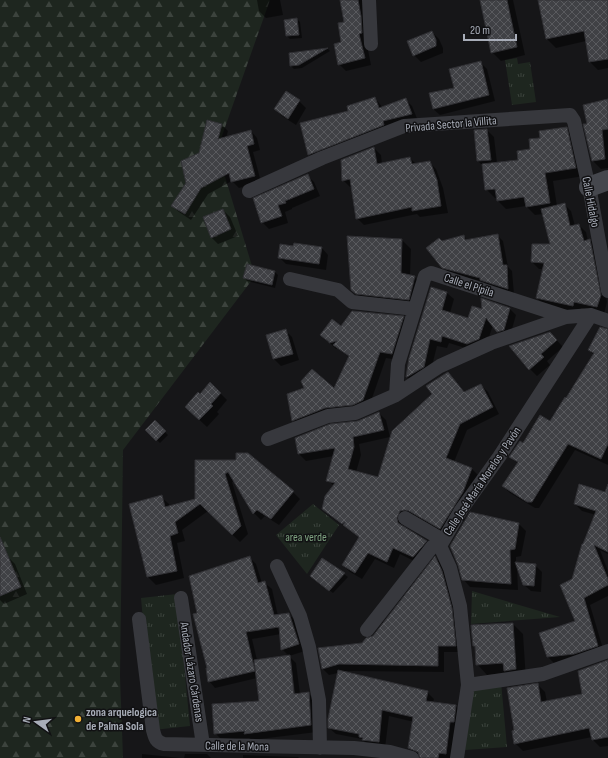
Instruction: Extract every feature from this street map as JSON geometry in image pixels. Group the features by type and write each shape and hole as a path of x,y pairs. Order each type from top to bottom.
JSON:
{"street":[{"path":"369,0 372,44"},
{"name":"Calle Hidalgo","path":"570,115 574,121 589,187 608,291"},
{"name":"Privada Sector la Villita","path":"249,191 322,158 404,126 570,115"},
{"path":"589,187 608,180"},
{"name":"Calle el Pípila","path":"396,395 398,364 425,276 431,273 566,317 591,315 608,322"},
{"path":"290,280 338,290 352,302 415,308"},
{"name":"Calle José María Morelos y Pavón","path":"457,758 468,685 460,606 450,568 441,543 461,510 499,457 591,315"},
{"path":"268,439 328,416 355,413 396,395 440,366 491,343 566,317"},
{"path":"405,518 441,543"},
{"path":"367,630 432,547 441,543"},
{"path":"277,566 300,616 309,647 319,700 320,748"},
{"name":"Andador Lázaro Cárdenas","path":"181,598 203,745"},
{"name":"Calle de la Mona","path":"139,619 153,730 156,739 159,742 164,744 203,745 221,752 354,748 390,752 412,758"},
{"path":"468,685 543,674 608,651"}],"green space":[{"path":"0,0 270,0 217,150 255,276 123,450 120,676 123,758 0,758"},
{"path":"517,58 518,64 530,62 536,102 512,105 505,60"},
{"name":"area verde","path":"313,504 339,525 307,574 276,535"},
{"path":"472,591 560,617 471,624"},
{"path":"177,594 190,726 153,730 141,598"},
{"path":"501,682 507,747 465,750 469,688"}],"building":[{"path":"340,0 358,0 362,33 359,34 365,58 338,65 334,44 341,42 338,23 344,22"},
{"path":"480,0 507,0 517,47 491,53"},
{"path":"538,0 608,0 608,59 589,62 584,31 546,39"},
{"path":"297,18 299,35 286,36 284,20"},
{"path":"432,31 436,40 436,46 413,56 407,41"},
{"path":"328,48 299,65 290,66 289,53"},
{"path":"481,61 489,95 433,109 429,93 454,88 449,69"},
{"path":"286,91 300,100 288,119 274,109"},
{"path":"375,97 379,108 406,98 412,114 383,121 384,125 308,155 300,123 348,111 347,106"},
{"path":"608,99 608,129 602,130 605,159 592,161 583,124 587,124 583,105"},
{"path":"207,120 222,124 218,139 251,130 254,144 247,146 255,176 231,182 229,173 201,188 185,214 171,206 186,183 181,161 199,153"},
{"path":"567,127 576,168 545,173 550,203 526,207 524,197 497,201 495,189 485,190 482,164 518,160 517,151 530,149 529,139 540,138 539,131"},
{"path":"487,129 491,160 477,161 474,130"},
{"path":"374,147 377,164 410,157 412,164 430,161 437,180 441,206 412,211 412,207 356,219 350,179 342,181 341,160"},
{"path":"308,174 314,189 285,201 286,203 278,205 282,216 261,223 253,198"},
{"path":"565,203 570,226 579,224 584,241 590,239 601,295 597,307 574,302 573,306 536,298 544,263 531,262 532,244 550,244 541,209"},
{"path":"223,209 231,229 211,238 203,217"},
{"path":"498,234 503,265 507,265 508,289 480,280 480,278 442,268 426,248 439,238 442,241 464,235 465,240"},
{"path":"347,236 402,239 401,273 415,276 409,300 356,294 351,290"},
{"path":"294,243 322,247 319,264 278,258 280,244 293,246"},
{"path":"247,264 275,271 272,285 243,278"},
{"path":"431,287 447,292 442,310 468,318 472,306 482,309 481,298 510,308 504,330 497,332 486,318 479,339 467,344 442,336 441,342 430,339 424,367 406,377 409,358"},
{"path":"352,311 404,316 392,354 380,352 363,400 353,405 325,408 292,421 287,394 304,388 301,381 312,369 334,388 349,356 333,345 337,341 329,343 320,335 332,319 341,326"},
{"path":"600,327 608,329 608,444 601,459 568,444 532,502 527,502 502,486 518,462 509,457 520,441 523,443 540,415 550,421 594,353 588,350"},
{"path":"286,329 293,354 273,359 266,335"},
{"path":"550,332 557,340 541,354 544,357 529,370 509,346"},
{"path":"448,372 464,392 481,384 493,407 460,424 446,458 472,468 463,492 440,529 409,511 400,511 397,518 398,523 427,541 413,557 393,548 387,562 368,553 355,573 342,565 359,537 343,525 345,522 342,524 322,509 325,496 335,483 326,481 335,448 298,454 295,438 330,424 358,421 379,412 384,430 353,437 354,447 348,469 378,477 392,431 432,394 426,386"},
{"path":"210,382 221,393 211,404 213,406 199,420 185,407 198,392 200,394"},
{"path":"155,420 166,431 156,441 145,430"},
{"path":"236,453 248,453 294,491 271,519 257,510 253,514 228,472 225,474 241,526 232,535 200,504 175,522 178,533 170,536 177,571 147,577 129,504 162,495 165,507 195,499 195,460 236,460"},
{"path":"579,484 605,492 608,484 608,552 594,545 608,579 608,585 584,598 598,646 574,654 547,657 539,633 575,621 560,585 572,579 582,544 596,511 574,504"},
{"path":"470,512 519,523 515,549 510,550 511,584 462,580 458,565 450,546"},
{"path":"0,537 21,587 0,596"},
{"path":"250,556 258,583 265,581 274,615 289,613 299,644 281,650 279,627 246,632 255,671 208,682 207,668 193,614 197,613 189,576"},
{"path":"435,556 442,571 452,608 456,646 438,646 438,666 339,664 322,669 318,648 362,643 366,638 373,636"},
{"path":"322,558 345,573 329,591 310,576"},
{"path":"515,562 536,564 534,586 523,585"},
{"path":"513,623 516,669 504,671 503,663 476,665 475,646 473,646 471,625"},
{"path":"290,655 294,694 309,692 311,725 244,734 245,731 214,734 212,704 259,701 254,660"},
{"path":"608,660 608,737 592,740 589,728 514,744 512,731 514,730 507,688 538,683 541,702 582,694 578,671"},
{"path":"338,670 428,691 426,701 456,705 454,722 450,722 446,754 439,753 438,758 420,758 418,752 408,748 413,717 382,710 379,742 362,740 363,738 359,737 359,734 328,728 328,719"}],"place":[{"name":"zona arquelogica de Palma Sola","path":"78,719"}]}
